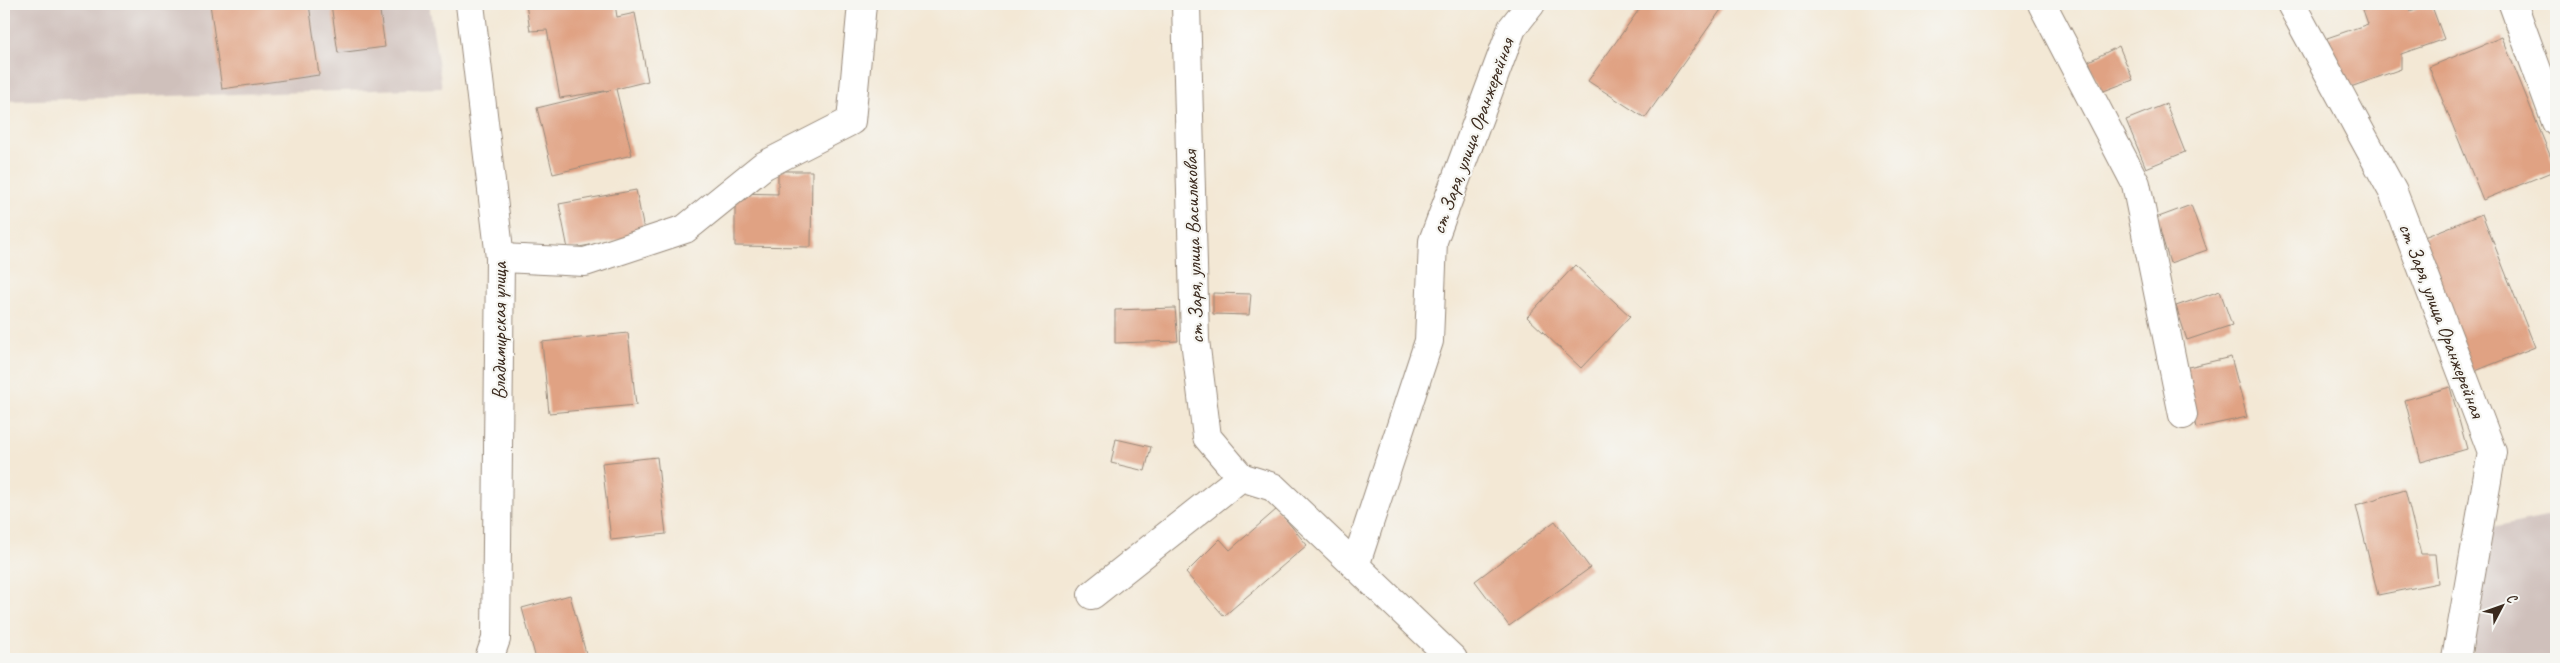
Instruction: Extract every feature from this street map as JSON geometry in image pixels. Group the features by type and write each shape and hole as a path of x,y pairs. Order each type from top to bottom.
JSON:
{"street":[{"name":"Владимирская улица","path":"470,4 500,258 496,640 489,659"},
{"path":"500,258 585,262 685,229 763,166 851,121 862,4"},
{"name":"ст Заря, улица Васильковая","path":"1186,4 1195,340 1207,437 1242,478"},
{"name":"ст Заря, улица Оранжерейная","path":"1356,564 1429,341 1433,241 1512,28 1531,4"},
{"path":"2042,4 2136,184 2183,415"},
{"name":"ст Заря, улица Оранжерейная","path":"2291,4 2393,192 2492,452 2456,659"},
{"path":"2512,4 2556,122"},
{"path":"1092,595 1242,478 1273,487 1356,564 1453,659"}],"shaded area":[{"path":"4,4 429,4 442,88 4,101"},
{"path":"2556,515 2556,659 2472,659 2491,528"}],"building":[{"path":"210,4 309,4 319,75 222,89"},
{"path":"331,4 379,4 385,47 338,53"},
{"path":"526,4 615,4 617,17 635,13 648,81 616,89 632,155 553,174 537,108 611,90 560,98 547,30 530,31"},
{"path":"1643,4 1725,4 1645,118 1588,81"},
{"path":"2361,4 2407,4 2410,11 2431,4 2444,39 2401,54 2401,69 2345,89 2327,38 2368,24"},
{"path":"2502,37 2556,170 2483,200 2429,67"},
{"path":"2119,46 2133,80 2101,92 2089,61"},
{"path":"2166,104 2185,152 2146,168 2126,120"},
{"path":"778,171 812,171 811,247 735,246 735,193 778,194"},
{"path":"636,190 645,235 568,249 559,204"},
{"path":"2191,205 2207,250 2170,263 2156,218"},
{"path":"2482,214 2535,347 2468,374 2414,241"},
{"path":"1575,265 1630,316 1581,368 1527,317"},
{"path":"2220,291 2232,325 2187,340 2176,306"},
{"path":"1213,293 1251,294 1249,315 1213,314"},
{"path":"1175,308 1178,341 1115,343 1115,310"},
{"path":"628,333 636,405 549,413 542,342"},
{"path":"2231,357 2247,417 2196,428 2184,368"},
{"path":"2450,387 2467,449 2421,462 2405,400"},
{"path":"1116,439 1151,447 1145,471 1111,463"},
{"path":"657,457 666,534 611,540 602,463"},
{"path":"2405,490 2421,554 2435,554 2438,583 2378,595 2356,505"},
{"path":"1277,509 1307,545 1224,616 1186,573 1220,539 1230,550"},
{"path":"1555,521 1590,568 1509,626 1475,581"},
{"path":"570,595 587,657 579,659 536,659 522,608"}]}
